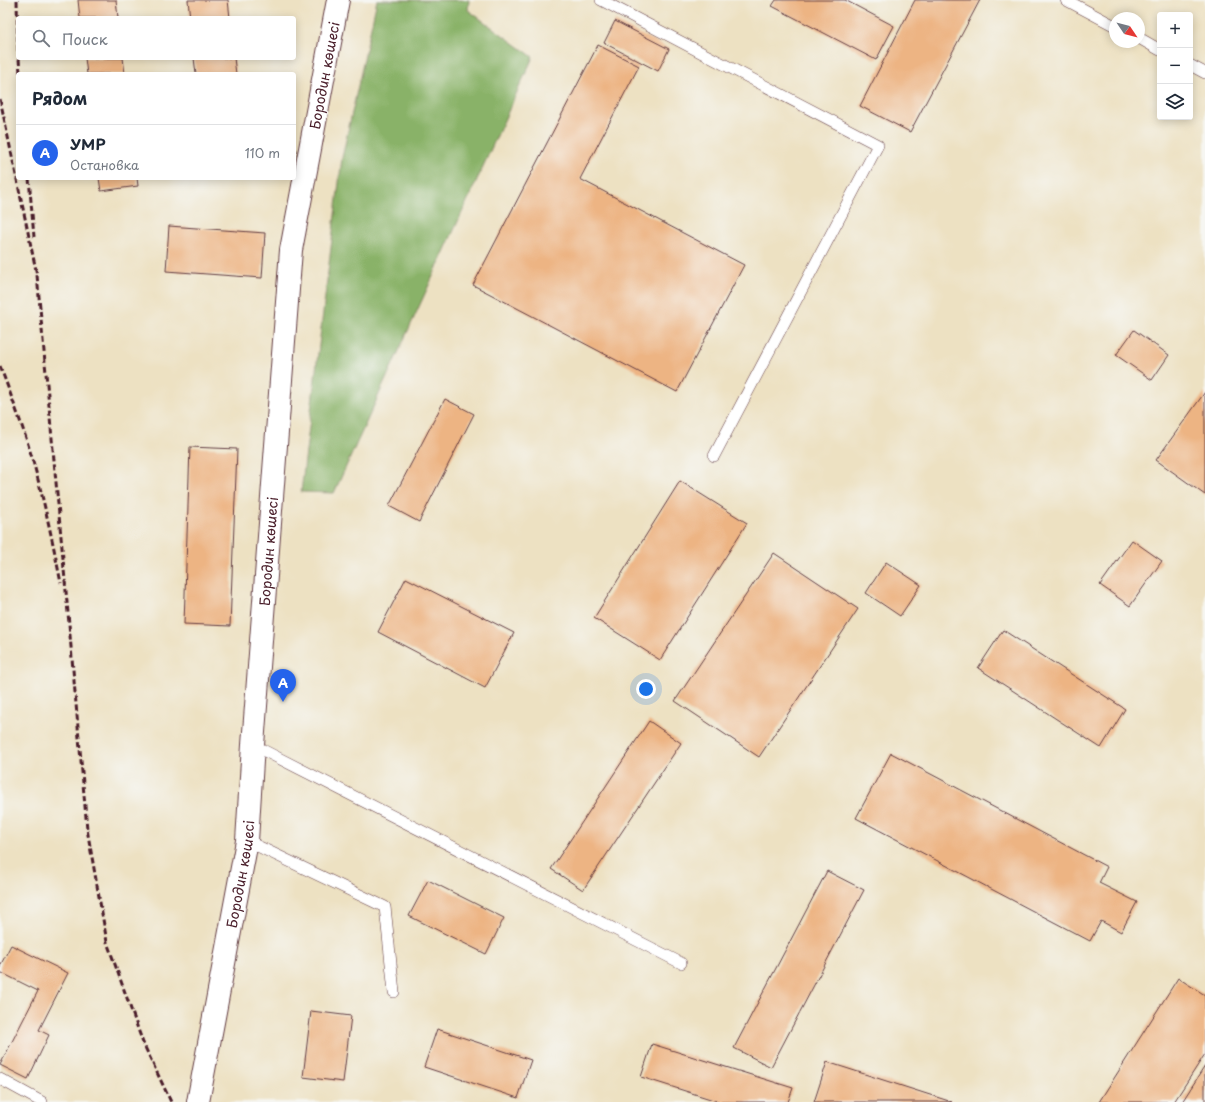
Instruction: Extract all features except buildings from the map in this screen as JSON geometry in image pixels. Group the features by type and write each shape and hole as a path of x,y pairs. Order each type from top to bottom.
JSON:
{"street":[{"name":"Бородин көшесі","path":"198,1102 247,841 291,250 338,0"}],"lane":[{"path":"601,0 878,145 714,456"},
{"path":"1066,0 1109,23"},
{"path":"1145,41 1157,48"},
{"path":"1193,67 1205,73"},
{"path":"254,745 681,963"},
{"path":"247,841 385,907 394,992"},
{"path":"0,1079 42,1102"}],"green space":[{"path":"377,0 469,0 468,10 533,57 334,493 301,492 342,158"}],"railway":[{"path":"17,0 17,16"},
{"path":"19,60 20,72"},
{"path":"0,99 16,175"},
{"path":"17,180 37,275 87,829 107,942 143,1043 171,1102"},
{"path":"29,180 34,237"},
{"path":"0,366 26,438 45,510 61,583"}],"place":[{"name":"УМР","path":"283,702"}]}
